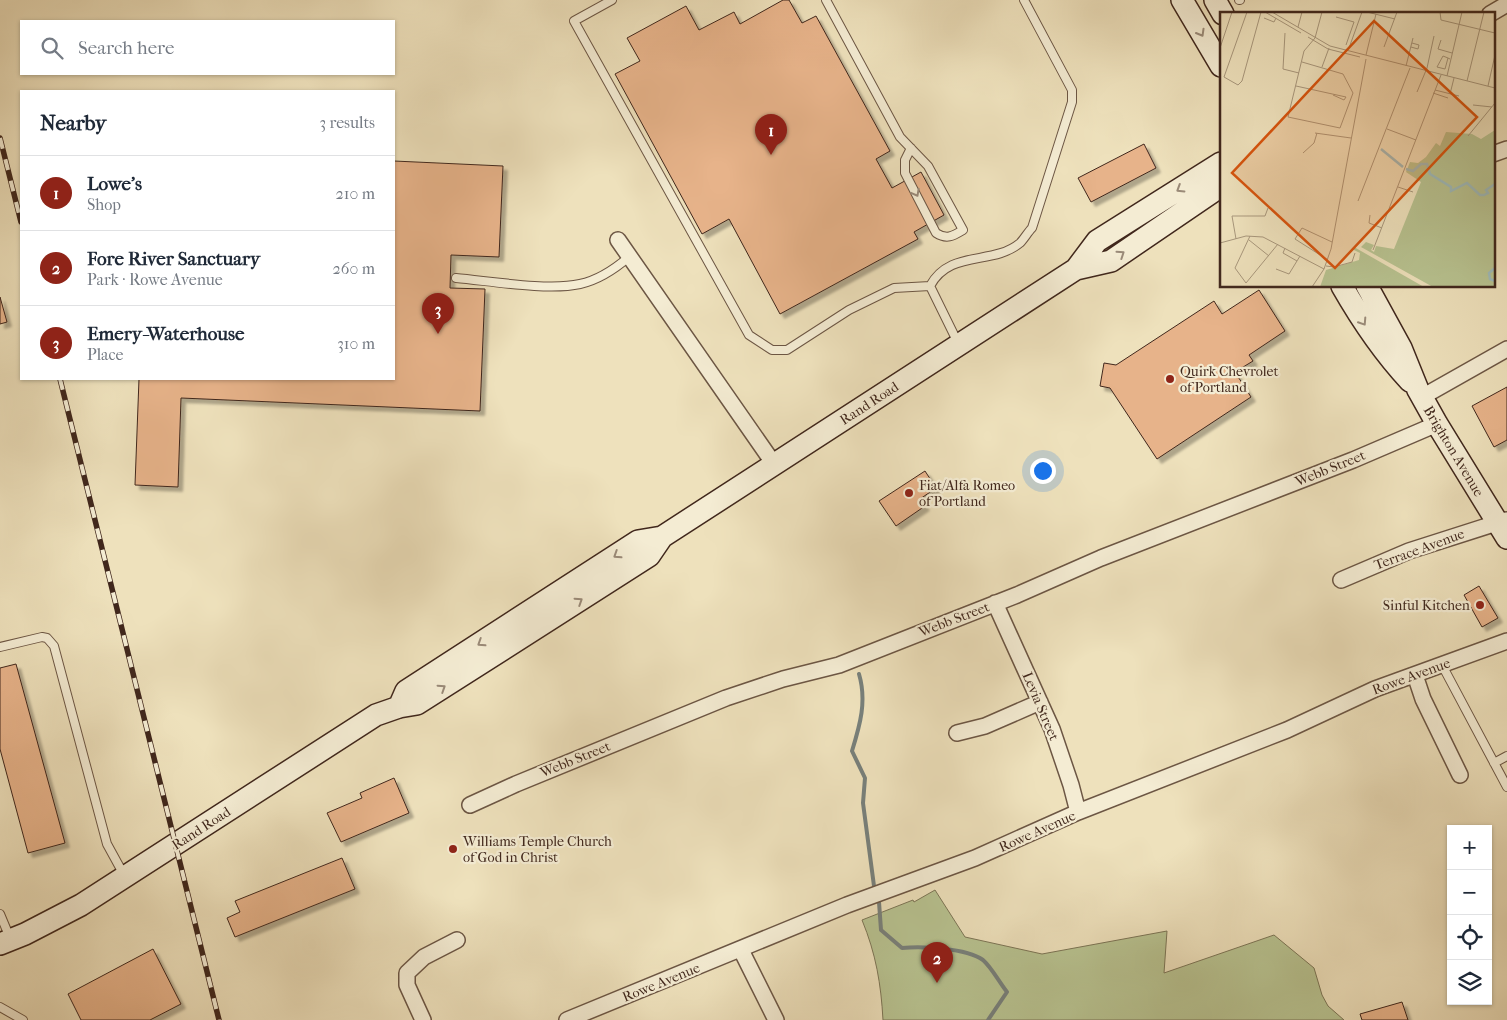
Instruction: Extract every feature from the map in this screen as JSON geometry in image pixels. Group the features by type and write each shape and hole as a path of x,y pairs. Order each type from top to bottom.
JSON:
{"main road":[{"path":"1182,0 1220,64"},
{"path":"1215,0 1222,12"},
{"name":"Rand Road","path":"5,942 81,904 126,877 376,715 398,707 406,691 638,541 662,537 1076,269 1097,241 1220,163"},
{"name":"Rand Road","path":"1076,269 1111,262 1218,190"},
{"name":"Brighton Avenue","path":"1343,288 1386,356 1420,393"},
{"name":"Brighton Avenue","path":"1368,288 1401,348 1420,393 1436,424 1504,526"}],"street":[{"path":"1493,12 1507,4"},
{"path":"1494,154 1507,149"},
{"path":"618,240 774,464"},
{"path":"1420,393 1507,350"},
{"name":"Webb Street","path":"470,805 516,784 726,698 782,679 839,665 995,603 1101,558 1353,460 1436,424"},
{"name":"Terrace Avenue","path":"1341,580 1409,551 1504,526"},
{"name":"Levia Street","path":"995,603 1040,702 1071,785 1078,812"},
{"name":"Rowe Avenue","path":"566,1020 847,905 975,858 1078,812 1287,730 1347,701 1507,641"},
{"path":"1416,675 1423,699 1460,775"},
{"path":"957,733 985,726 1040,702"},
{"path":"423,1020 407,985 407,973 424,957 457,940"},
{"path":"741,950 776,1020"}],"lane":[{"path":"612,0 574,21 749,335 772,350 787,350 849,310 894,288 930,286"},
{"path":"826,0 900,137 911,148 928,166 963,230 952,237 943,237 936,233 905,173 905,160 911,148"},
{"path":"930,286 943,268 973,258 1000,253 1020,243 1032,228 1072,102 1072,90 1024,0"},
{"path":"456,278 563,287 597,279 614,270 630,256"},
{"path":"930,286 959,345"},
{"path":"0,646 42,637 47,638 54,646 107,844 126,877"},
{"path":"1442,665 1507,787"},
{"path":"1494,763 1507,756"},
{"path":"0,914 5,942"},
{"path":"0,1007 23,1020"}],"green space":[{"path":"935,890 965,937 1042,954 1167,931 1164,973 1274,935 1314,968 1322,995 1328,1006 1344,1020 883,1020 877,969 862,920 913,900 914,902"}],"building":[{"path":"783,0 789,0 802,23 816,16 890,151 876,159 892,188 921,172 944,215 914,232 918,239 780,314 729,219 702,234 615,74 640,61 627,38 686,6 699,30 734,12 740,24"},
{"path":"1144,144 1156,168 1091,202 1078,178"},
{"path":"395,161 503,166 499,257 451,255 450,288 485,289 480,411 181,398 178,487 135,485 139,380 395,380"},
{"name":"Quirk Chevrolet of Portland","path":"1259,290 1285,331 1249,355 1253,361 1235,372 1251,397 1157,459 1110,388 1100,386 1104,363 1116,365 1214,301 1222,314"},
{"path":"0,297 7,322 0,324"},
{"path":"1507,387 1507,440 1494,447 1472,406"},
{"name":"Fiat/Alfa Romeo of Portland","path":"925,471 936,488 920,499 925,506 896,526 879,501"},
{"path":"1479,586 1498,618 1482,627 1464,595"},
{"path":"16,664 65,843 28,853 0,749 0,668"},
{"path":"394,778 409,813 341,842 327,813 362,798 360,793"},
{"path":"342,858 355,889 235,937 227,918 240,912 235,901"},
{"path":"153,949 181,1004 150,1020 81,1020 68,994"},
{"path":"1402,1002 1408,1020 1362,1020 1360,1014"}],"waterway":[{"path":"859,674 862,703 860,722 852,751 865,778 863,803 874,886"},
{"path":"879,902 881,930 902,948 921,947 955,950 975,956 986,963 1007,992 988,1020"}],"railway":[{"path":"0,138 20,218"},
{"path":"60,380 219,1020"}],"place":[{"name":"Lowe's","path":"771,155"},
{"name":"Emery-Waterhouse","path":"438,334"},
{"name":"Quirk Chevrolet of Portland","path":"1170,379"},
{"name":"Fiat/Alfa Romeo of Portland","path":"909,493"},
{"name":"Sinful Kitchen","path":"1480,605"},
{"name":"Williams Temple Church of God in Christ","path":"453,849"},
{"name":"Fore River Sanctuary","path":"937,983"}]}
